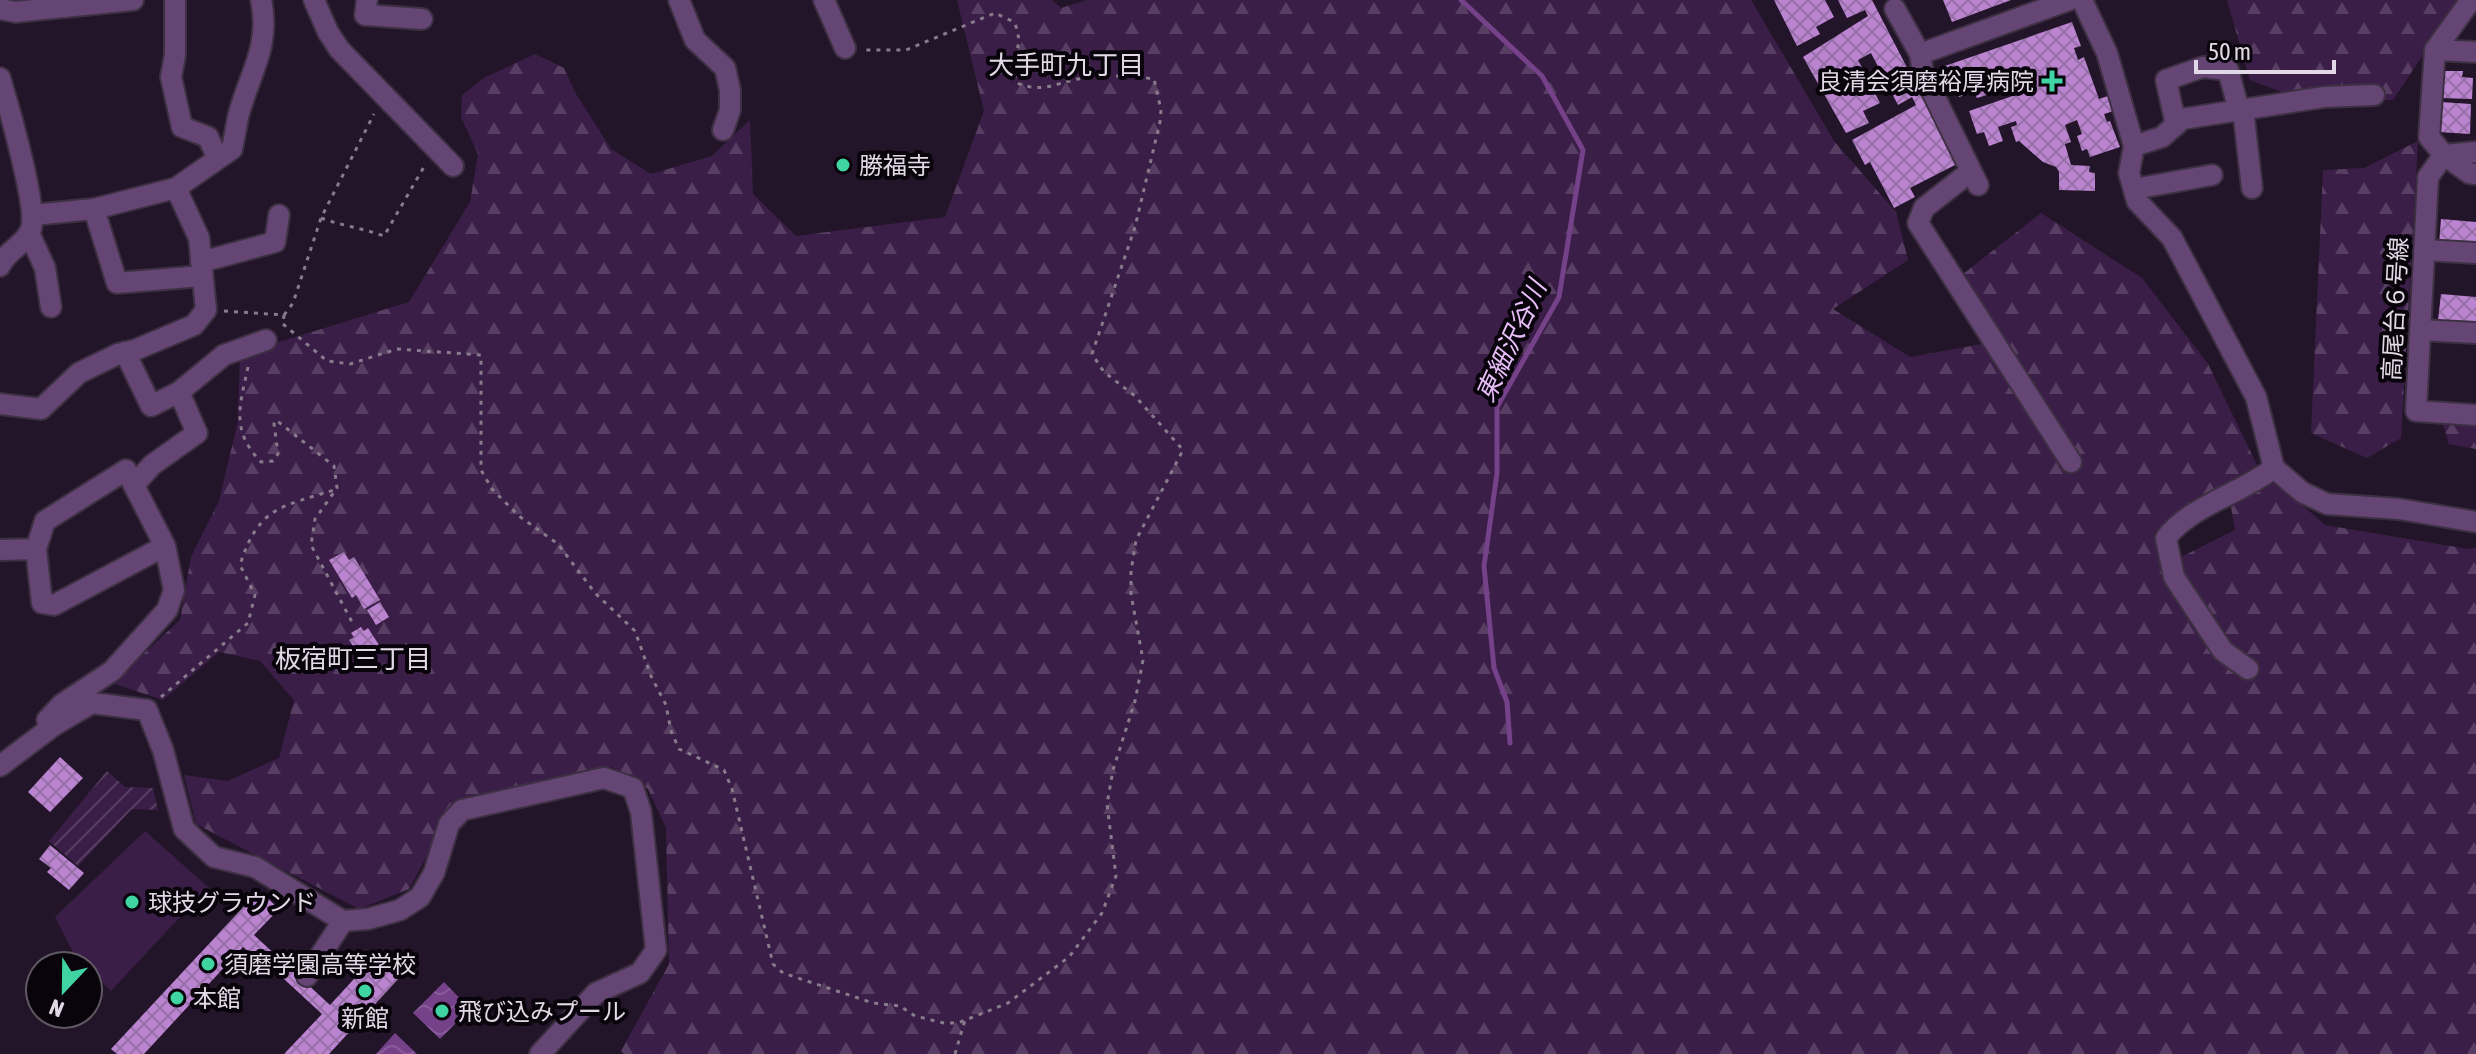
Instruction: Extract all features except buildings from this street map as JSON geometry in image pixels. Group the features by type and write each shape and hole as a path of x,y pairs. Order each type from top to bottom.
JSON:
{"street":[{"path":"0,9 15,12 133,0"},
{"path":"175,0 175,55 171,77 182,127 208,137 217,157"},
{"path":"31,224 176,188 232,149 238,116 263,47 265,18 261,0"},
{"path":"314,0 339,49 453,166"},
{"path":"367,0 365,15 422,19"},
{"path":"679,0 695,40 725,68 730,110 723,130"},
{"path":"824,0 845,48"},
{"path":"1920,54 2069,0"},
{"path":"2082,0 2107,53 2134,146 2129,173 2137,201 2172,238 2256,397 2274,468 2302,492 2327,504 2399,509 2476,522"},
{"path":"2471,0 2435,50 2429,137 2444,155 2469,173 2476,174"},
{"path":"1895,9 1920,54 1923,73 1974,179 1924,208 1918,223 2071,462"},
{"path":"2435,50 2476,52"},
{"path":"2176,125 2166,80 2203,67 2228,70 2244,118 2252,188"},
{"path":"0,78 15,125 9,146 45,268 51,307"},
{"path":"2134,146 2162,137 2182,119 2324,97 2374,95"},
{"path":"2444,155 2476,152"},
{"name":"高尾台６号線","path":"2444,155 2428,177 2416,411 2476,415"},
{"path":"2134,189 2212,175"},
{"path":"0,404 41,409 79,373 194,325 206,310 199,238 176,188"},
{"path":"94,209 117,283 202,269 275,242 279,215"},
{"path":"0,266 4,255 26,238 31,224"},
{"path":"2424,250 2476,253"},
{"path":"2420,330 2476,333"},
{"path":"125,352 151,406 179,392 224,355 266,340"},
{"path":"134,485 152,465 197,433 179,392"},
{"path":"2248,669 2223,651 2174,577 2166,538 2177,524 2274,468"},
{"path":"53,726 47,720 62,704 112,671 167,610 174,590 165,546 126,470 45,521 36,549 42,603 54,605 165,546"},
{"path":"0,550 36,549"},
{"path":"0,766 53,726 92,703 147,710 163,750 184,829 214,857 255,867 343,921 368,919 400,910 420,897 434,873 449,824 462,810 604,778 633,788 641,812 656,950 640,973 596,993 540,1054"},
{"path":"307,976 343,921"}],"path":[{"path":"384,93 321,218 283,324 327,361 350,364 397,349 481,355 481,470 492,489 519,516 558,544 595,593 635,631 651,676 666,705 671,731 679,749 724,770 732,789 773,964 793,978 873,1003 900,1006 915,1016 944,1023 965,1020 1008,1003 1069,957 1102,913 1116,876 1107,804 1113,770 1135,701 1143,660 1131,594 1131,571 1136,540 1183,450 1135,396 1104,372 1092,354 1135,227 1161,110 1154,79 1129,75 1081,79 1034,89 1017,83 1013,70 1020,34 1014,22 995,13 906,50 845,48"},
{"path":"321,218 343,226 358,226 384,236 435,148"},
{"path":"206,310 284,315"},
{"path":"266,340 249,362 237,415 250,450 261,462 273,461 278,454 276,420 334,466 337,488 315,519 311,545 352,622"},
{"path":"147,710 248,623 255,595 240,565 248,539 262,519 281,508 337,488"},
{"path":"955,1054 965,1020"}],"green space":[{"path":"957,0 1052,0 1061,8 1087,0 1751,0 1834,141 1896,212 1908,260 1833,309 1910,357 2004,340 1963,274 2041,213 2142,278 2208,364 2257,465 2154,533 2157,546 2169,563 2235,530 2231,507 2276,482 2325,525 2468,549 2476,547 2476,1054 624,1054 621,1051 669,964 666,828 648,789 612,767 537,789 453,807 409,889 359,909 196,824 184,775 228,781 279,758 294,700 260,661 219,652 163,700 112,683 180,620 191,557 219,501 238,421 240,354 409,302 470,202 478,154 461,117 462,95 484,78 535,54 564,68 576,94 611,149 651,174 712,156 750,120 753,194 796,236 945,217 984,111"},
{"path":"2227,0 2459,0 2393,100 2306,101 2250,80"},
{"path":"2418,141 2401,438 2367,458 2311,433 2323,170 2364,168"},
{"path":"2442,421 2476,425 2476,449 2449,444"},
{"path":"107,771 125,787 153,788 158,810 132,809 78,866 49,841"},
{"name":"球技グラウンド","path":"145,831 208,887 111,991 104,984 104,950 72,950 55,917"}],"water":[{"name":"飛び込みプール","path":"444,982 470,1009 440,1039 413,1013"},
{"path":"395,1033 417,1054 376,1054"}],"waterway":[{"name":"東細沢谷川","path":"1461,0 1542,76 1583,150 1559,297 1497,407 1497,473 1484,566 1494,668 1507,702 1510,743"}],"place":[{"name":"良清会須磨裕厚病院","path":"2052,81"},
{"name":"勝福寺","path":"843,165"},
{"name":"球技グラウンド","path":"132,902"},
{"name":"須磨学園高等学校","path":"208,964"},
{"name":"新館","path":"365,991"},
{"name":"本館","path":"177,998"},
{"name":"飛び込みプール","path":"442,1011"}],"district":[{"name":"大手町九丁目","path":"1066,65"},
{"name":"板宿町三丁目","path":"353,659"}]}
